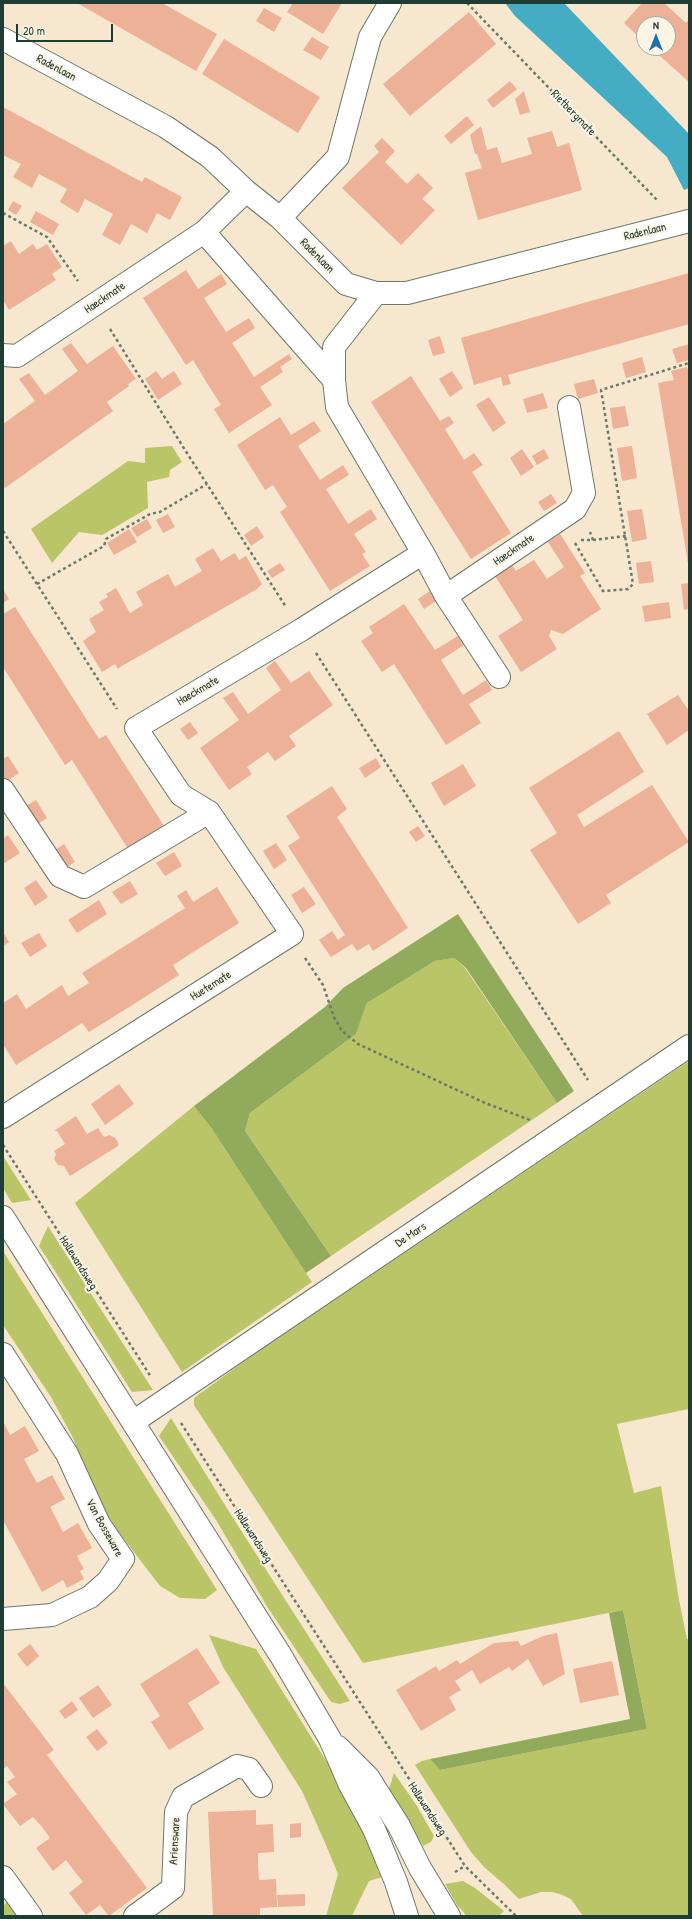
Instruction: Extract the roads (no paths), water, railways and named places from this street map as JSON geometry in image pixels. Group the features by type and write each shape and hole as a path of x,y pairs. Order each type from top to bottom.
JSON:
{"street":[{"path":"280,218 338,157 370,37 390,3"},
{"name":"Radenlaan","path":"3,39 166,127 210,157 246,191 280,218 346,284 376,294 406,294 684,222"},
{"name":"Haeckmate","path":"3,354 17,356 204,232 246,191"},
{"path":"204,232 334,380"},
{"path":"376,294 334,348 334,380 337,407 423,553 446,596 499,677"},
{"name":"Haeckmate","path":"446,596 575,509 584,493 569,407"},
{"name":"Haeckmate","path":"209,812 181,796 136,728 301,630 423,553"},
{"path":"3,790 60,876 84,887 209,812"},
{"name":"Huetemate","path":"3,1117 292,934 209,812"},
{"name":"De Mars","path":"133,1422 689,1046"},
{"path":"3,1217 281,1656 330,1740 350,1785 374,1829 396,1882 407,1916"},
{"name":"Van Bosseware","path":"3,1354 67,1454 99,1524 123,1559 108,1581 90,1597 52,1615 3,1619"},
{"path":"330,1740 368,1777 399,1826 420,1868 449,1916"},
{"name":"Ariensware","path":"135,1916 173,1888 176,1812 183,1797 237,1766 249,1769 261,1786"},
{"path":"3,1877 31,1916"}],"water":[{"path":"505,3 564,3 689,134 689,188 684,190 667,157 515,16"}]}
